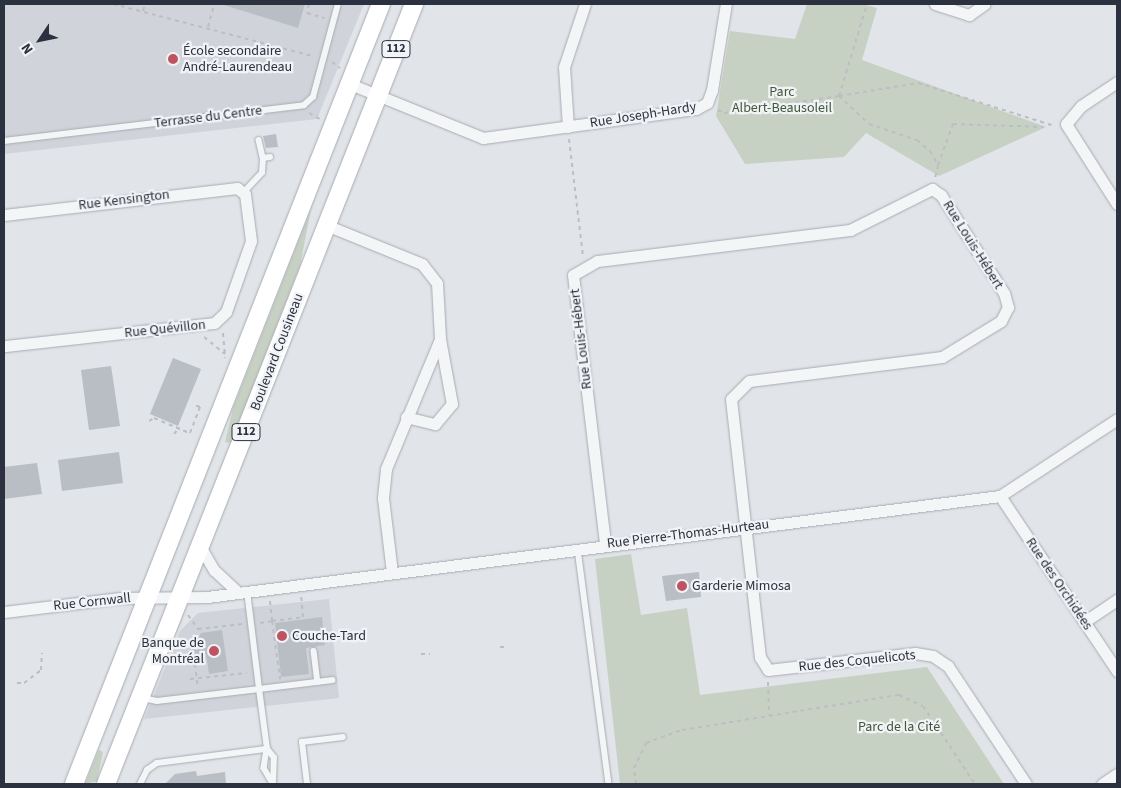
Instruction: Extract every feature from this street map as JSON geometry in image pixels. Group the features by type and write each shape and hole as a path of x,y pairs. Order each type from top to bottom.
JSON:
{"main road":[{"name":"112","path":"74,784 148,598 346,76 381,4"},
{"name":"Boulevard Cousineau","path":"106,784 414,4"}],"street":[{"path":"568,127 564,67 585,4"},
{"name":"Rue Joseph-Hardy","path":"346,76 378,94 483,138 696,109 707,103 726,4"},
{"path":"935,4 969,15 985,4"},
{"path":"1117,82 1081,106 1066,124 1117,204"},
{"name":"Rue Kensington","path":"4,215 231,188 244,191"},
{"name":"Rue Louis-Hébert","path":"604,543 573,275 584,266 850,230 932,189 941,195 1004,293 1008,306 1001,321 942,357 749,381 738,389 731,399 746,527"},
{"name":"Rue Quévillon","path":"4,346 218,321 228,308 250,248 244,191"},
{"path":"326,225 422,264 437,284 440,339 452,404 435,424 406,417"},
{"path":"392,572 385,479 406,417 440,339"},
{"name":"Rue Pierre-Thomas-Hurteau","path":"180,598 242,592 578,546 1000,496 1117,419"},
{"name":"Rue des Orchidées","path":"1000,496 1117,671"},
{"path":"746,527 760,657 768,670"},
{"path":"200,546 214,570 242,592"},
{"name":"Rue Cornwall","path":"4,612 148,598 180,598"},
{"path":"1084,622 1117,600"},
{"name":"Rue des Coquelicots","path":"768,670 915,653 933,656 948,666 1026,784"},
{"path":"1102,784 1117,774"}],"lane":[{"name":"Terrasse du Centre","path":"4,141 304,105 314,97 338,4"},
{"path":"244,191 262,174 263,158 259,140"},
{"path":"263,158 270,157"},
{"path":"578,546 608,784"},
{"path":"242,592 260,689 267,749 264,768 272,783"},
{"path":"314,651 318,682"},
{"path":"141,697 157,701 332,680"},
{"path":"307,784 302,742 343,737"},
{"path":"267,749 274,758 272,783"},
{"path":"140,784 147,770 157,763 267,749"}],"path":[{"path":"113,4 312,56"},
{"path":"143,11 145,4"},
{"path":"307,13 309,4"},
{"path":"839,96 867,4"},
{"path":"208,28 214,5"},
{"path":"303,12 324,18"},
{"path":"332,62 346,76"},
{"path":"707,103 724,113 918,83 1046,127"},
{"path":"839,96 869,124 917,140 938,165"},
{"path":"316,114 323,120"},
{"path":"932,189 938,165 953,124 1046,127 1066,124"},
{"path":"568,127 584,266"},
{"path":"223,333 226,366"},
{"path":"204,336 224,354"},
{"path":"149,421 154,418 190,433 200,407 194,405"},
{"path":"194,423 203,426"},
{"path":"174,434 179,428"},
{"path":"259,623 304,617 301,596"},
{"path":"270,600 280,679"},
{"path":"188,615 198,629 193,655 197,678"},
{"path":"198,629 244,624"},
{"path":"500,647 508,647"},
{"path":"16,683 24,683 41,670 42,652"},
{"path":"421,654 430,654"},
{"path":"768,670 769,715"},
{"path":"190,679 250,672"},
{"path":"636,784 634,768 646,743 682,730 899,695 923,706 976,784"}],"shaded area":[{"name":"École secondaire André-Laurendeau","path":"4,4 364,4 317,119 4,154"},
{"path":"329,599 339,698 144,719 180,631 198,613"}],"green space":[{"name":"Parc Albert-Beausoleil","path":"807,4 862,4 877,8 862,60 1046,127 939,176 866,133 844,157 745,164 716,116 730,31 795,39"},
{"path":"311,209 300,266 231,443 225,442 233,408"},
{"name":"Parc de la Cité","path":"631,554 641,615 687,608 700,695 927,667 1004,784 620,784 595,559"},
{"path":"99,750 103,752 97,781 85,784"}],"building":[{"path":"221,4 305,4 298,28"},
{"path":"276,134 278,147 266,148 263,136"},
{"path":"173,358 201,369 178,426 150,414"},
{"path":"111,366 120,426 89,430 81,370"},
{"path":"119,452 123,483 62,491 58,460"},
{"path":"37,463 42,494 4,499 4,467"},
{"name":"Garderie Mimosa","path":"699,572 701,597 666,601 662,576"},
{"path":"322,617 325,645 306,648 309,674 281,677 275,623"},
{"path":"222,630 228,671 209,674 206,654 191,656 201,633"},
{"path":"196,771 197,776 225,772 226,784 165,784 175,774"}],"place":[{"name":"École secondaire André-Laurendeau","path":"173,59"},
{"name":"Garderie Mimosa","path":"682,586"},
{"name":"Couche-Tard","path":"282,636"},
{"name":"Banque de Montréal","path":"214,651"}]}
